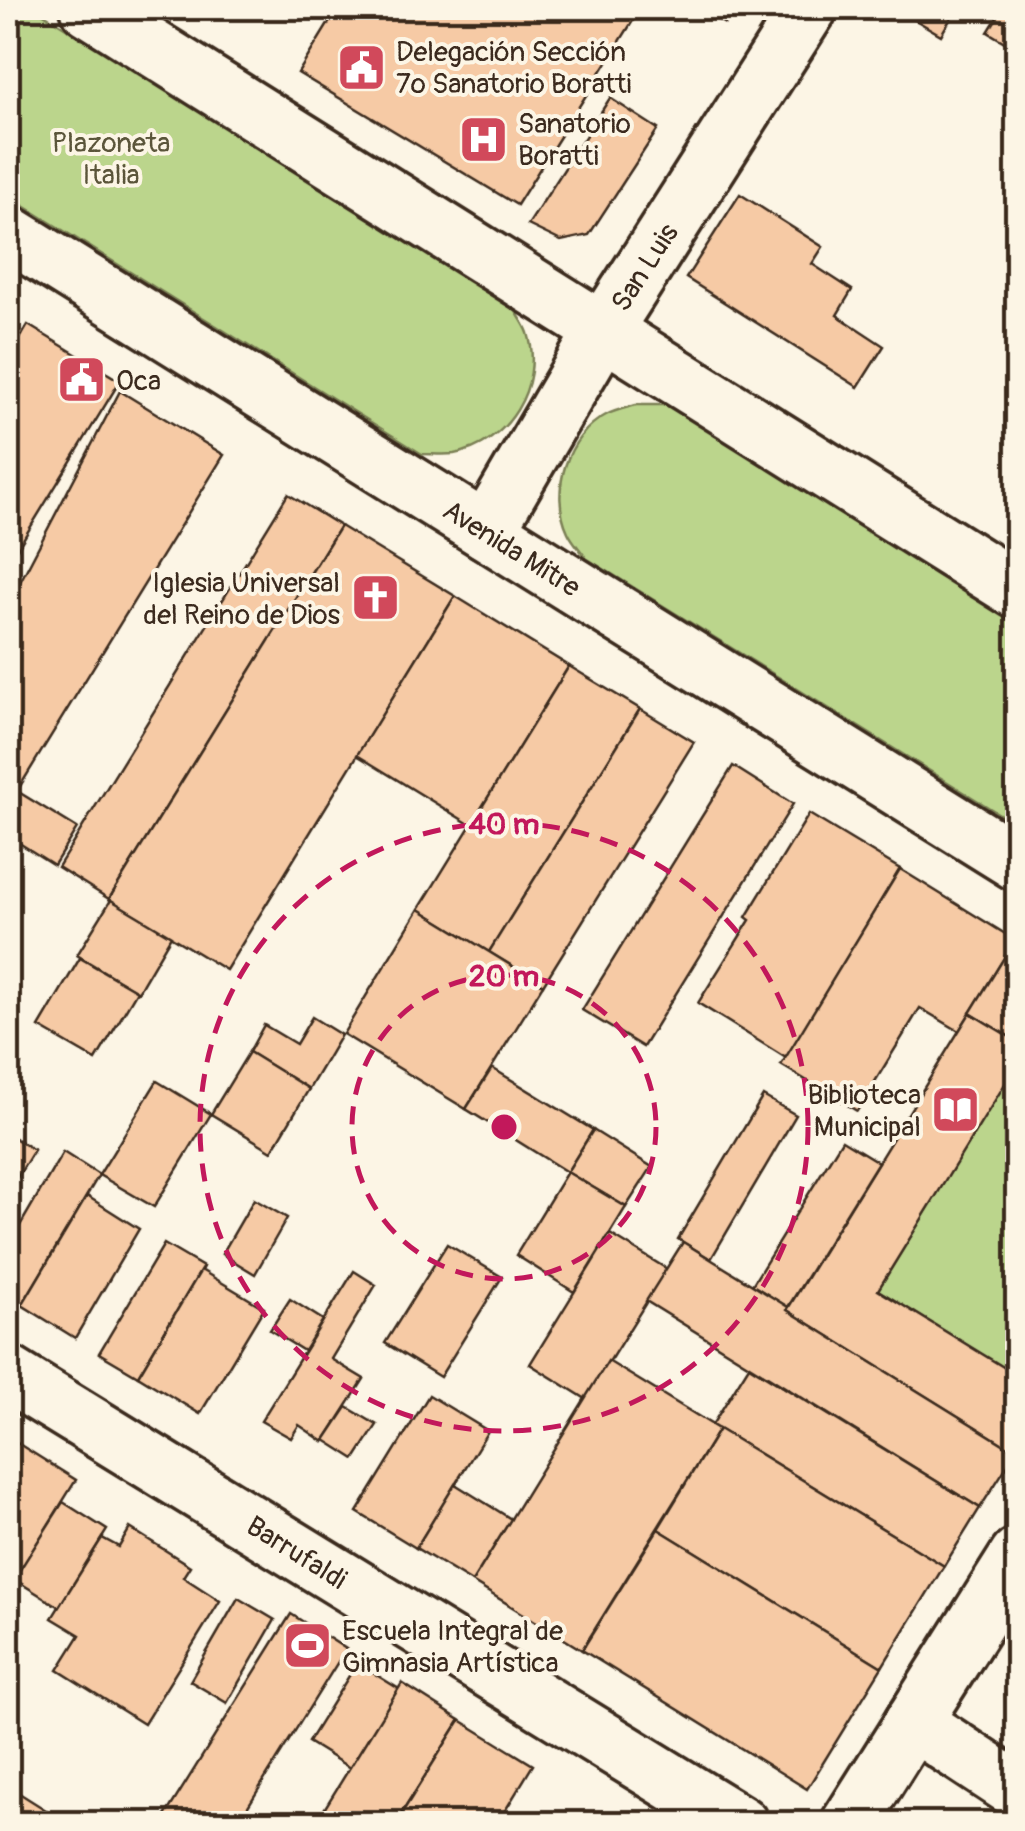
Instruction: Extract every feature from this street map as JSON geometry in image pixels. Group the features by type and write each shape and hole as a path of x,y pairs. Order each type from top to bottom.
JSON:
{"main road":[{"path":"89,8 1018,591"},
{"name":"San Luis","path":"486,531 603,331 809,8"},
{"name":"Avenida Mitre","path":"8,233 1018,862"},
{"name":"Barrufaldi","path":"8,1374 740,1824"},
{"path":"850,1824 1018,1556"},
{"path":"913,1722 1018,1791"}],"green space":[{"name":"Plazoneta Italia","path":"8,8 34,8 512,305 528,333 531,373 517,410 505,425 491,439 473,448 454,454 422,454 8,196"},
{"path":"636,405 669,405 1017,621 1017,825 586,558 563,516 560,500 565,466 592,424 609,413"},
{"path":"1017,1063 1017,1376 878,1290"}],"building":[{"name":"Sanatorio Boratti","path":"338,8 641,8 517,205 298,73"},
{"path":"698,8 735,8 725,24"},
{"path":"895,8 957,8 941,35"},
{"path":"1003,8 1018,8 1018,50 988,32"},
{"path":"610,98 658,129 589,235 561,241 528,225"},
{"path":"740,194 823,247 812,264 852,290 837,315 884,346 858,387 686,278"},
{"path":"28,325 120,381 8,564 8,359"},
{"path":"120,391 224,455 17,791 77,828 54,865 8,836 8,605"},
{"path":"288,494 340,526 109,899 58,867"},
{"path":"340,526 455,596 226,970 109,899"},
{"path":"455,596 569,666 471,825 357,755"},
{"path":"569,666 640,709 489,952 419,909"},
{"path":"640,709 694,742 543,985 489,952"},
{"path":"733,766 793,804 643,1047 582,1010"},
{"path":"809,814 900,869 786,1058 698,1003"},
{"path":"900,869 1015,940 959,1031 920,1008 857,1111 781,1065"},
{"path":"111,900 171,936 138,992 77,955"},
{"path":"419,909 543,985 466,1109 343,1034"},
{"path":"1015,940 1018,942 1018,1042 970,1013"},
{"path":"80,958 137,991 96,1060 39,1027"},
{"path":"970,1013 1018,1042 1018,1063 878,1290 1018,1376 1016,1452 787,1310"},
{"path":"312,1017 341,1035 309,1089 249,1052 264,1025 296,1044"},
{"path":"249,1052 309,1089 272,1151 211,1114"},
{"path":"8,1055 21,1064 8,1086"},
{"path":"492,1068 593,1130 567,1172 466,1109"},
{"path":"157,1081 211,1114 154,1207 99,1175"},
{"path":"763,1096 796,1115 711,1259 678,1239"},
{"path":"593,1130 652,1167 626,1207 567,1172"},
{"path":"8,1134 34,1150 8,1193"},
{"path":"842,1140 878,1162 788,1307 752,1285"},
{"path":"63,1152 99,1175 22,1305 8,1296 8,1246"},
{"path":"567,1172 626,1207 574,1292 516,1255"},
{"path":"87,1196 139,1229 75,1338 22,1305"},
{"path":"254,1199 287,1218 255,1274 222,1254"},
{"path":"610,1234 667,1269 586,1399 530,1364"},
{"path":"683,1242 1016,1452 980,1508 646,1301"},
{"path":"164,1244 203,1267 138,1376 99,1353"},
{"path":"447,1244 502,1277 440,1377 385,1343"},
{"path":"201,1270 264,1308 200,1414 138,1376"},
{"path":"354,1271 376,1285 331,1359 364,1379 324,1442 299,1425 291,1438 261,1421"},
{"path":"290,1299 323,1320 304,1351 270,1330"},
{"path":"608,1361 719,1429 582,1650 472,1582"},
{"path":"749,1366 980,1508 944,1566 712,1425"},
{"path":"429,1395 488,1431 416,1548 357,1512"},
{"path":"347,1407 377,1425 355,1459 325,1440"},
{"path":"719,1429 944,1566 882,1667 658,1529"},
{"path":"14,1441 76,1480 8,1590 8,1452"},
{"path":"455,1484 511,1519 472,1582 416,1548"},
{"path":"63,1502 107,1530 59,1607 14,1579"},
{"path":"130,1528 190,1566 183,1577 220,1601 144,1724 58,1670 80,1635 52,1618 102,1538 119,1547"},
{"path":"658,1529 882,1667 807,1789 582,1650"},
{"path":"238,1598 275,1620 227,1703 190,1681"},
{"path":"291,1614 346,1649 237,1824 160,1824"},
{"path":"357,1663 399,1689 350,1768 308,1742"},
{"path":"402,1683 460,1720 395,1824 315,1824"},
{"path":"460,1720 533,1765 497,1824 395,1824"},
{"path":"8,1786 54,1815 48,1824 8,1824"}],"place":[{"name":"Delegación Sección 7º Sanatorio Boratti","path":"361,67"},
{"name":"Sanatorio Boratti","path":"483,139"},
{"name":"Oca","path":"81,380"},
{"name":"Iglesia Universal del Reino de Dios","path":"375,598"},
{"name":"Biblioteca Municipal","path":"956,1110"},
{"name":"Escuela Integral de Gimnasia Artística","path":"307,1646"}]}
